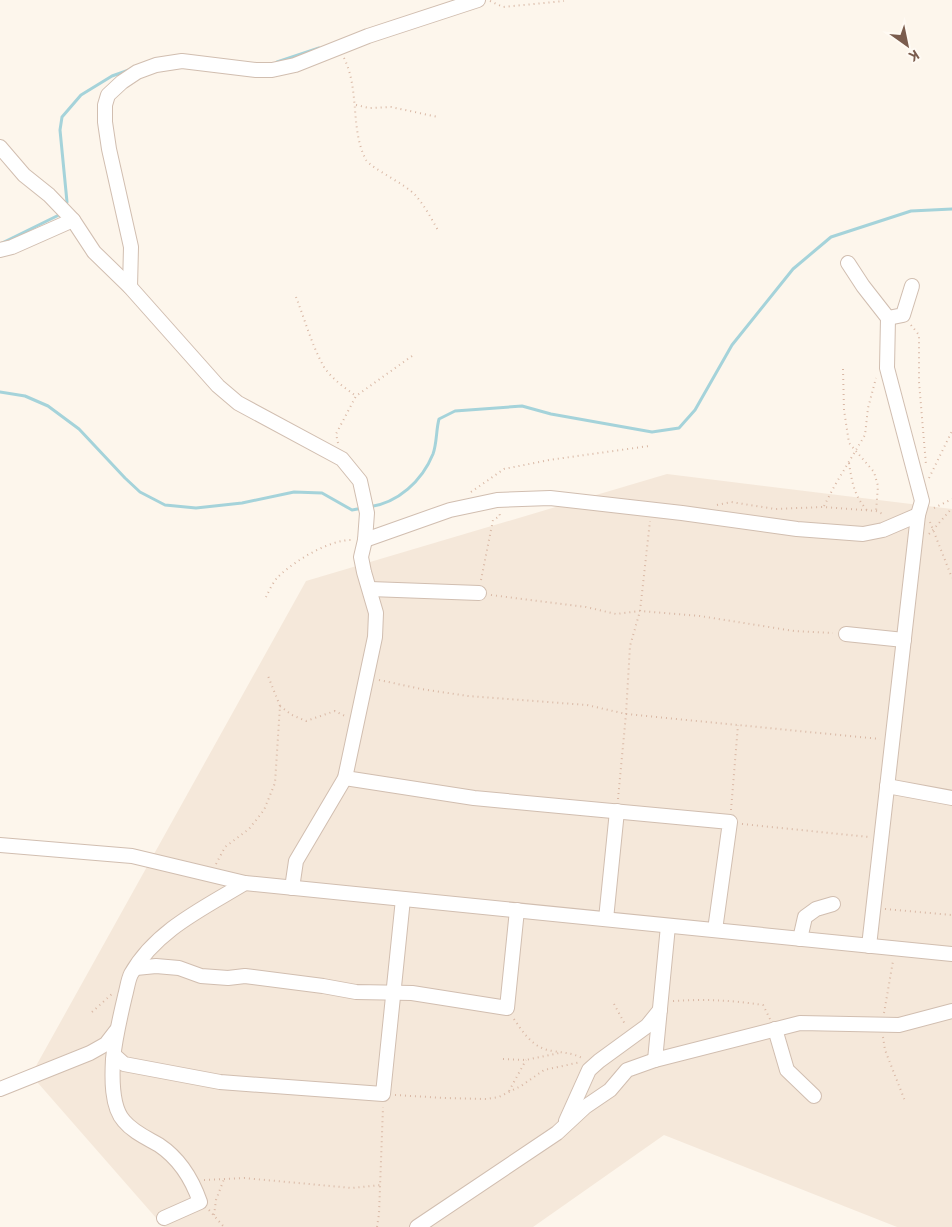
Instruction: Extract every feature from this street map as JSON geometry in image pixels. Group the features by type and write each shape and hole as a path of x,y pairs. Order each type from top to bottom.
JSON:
{"street":[{"path":"130,287 131,247 109,149 105,122 105,105 108,95 122,82 137,72 182,61 272,70 295,65 368,36 478,0"},
{"path":"0,147 24,174 67,213 94,252 130,287 218,386 238,403 342,460 360,481 366,507 365,540 361,557 376,613 375,636 345,778 296,861 292,888"},
{"path":"0,250 12,247 67,213"},
{"path":"848,263 888,318 887,368 922,501 918,515 869,946"},
{"path":"888,318 904,315 912,286"},
{"path":"365,540 450,510 497,500 550,498 798,529 864,534 883,530 918,515"},
{"path":"370,588 480,593"},
{"path":"846,634 904,640"},
{"path":"345,778 474,798 730,822 715,930"},
{"path":"887,786 952,798"},
{"path":"606,919 617,811"},
{"path":"0,845 132,856 245,883 952,954"},
{"path":"164,1218 200,1202 193,1182 180,1164 161,1146 123,1121 116,1104 112,1079 118,1028 133,972 148,949 182,920 245,883"},
{"path":"114,1055 124,1064 220,1082 383,1094 403,899"},
{"path":"800,939 806,917 816,909 833,904"},
{"path":"133,972 163,967 179,968 201,976 228,978 245,976 356,992 394,992 507,1008 517,910"},
{"path":"655,1060 668,926"},
{"path":"564,1127 589,1070 647,1026 661,1006"},
{"path":"417,1227 557,1133 585,1107 610,1090 628,1070 655,1060 800,1023 899,1025 952,1011"},
{"path":"0,1090 90,1053 106,1044 118,1028"},
{"path":"775,1029 786,1070 814,1096"}],"path":[{"path":"488,0 503,7 564,1"},
{"path":"338,47 350,70 360,143 368,162 416,195 439,232"},
{"path":"356,105 369,108 391,107 438,117"},
{"path":"296,297 311,338 325,368 341,385 356,396"},
{"path":"904,315 919,335 919,382 928,481 952,431"},
{"path":"342,460 336,434 356,396 412,356"},
{"path":"824,508 864,435 868,408 876,377 887,368"},
{"path":"843,369 844,410 849,443 874,472 878,486 876,511"},
{"path":"470,493 504,469 549,460 648,446"},
{"path":"849,463 852,487 859,502 867,510"},
{"path":"918,515 952,499"},
{"path":"497,500 500,516 493,520 480,593 536,602 586,607 616,614 640,612 708,617 794,631 846,634"},
{"path":"712,505 731,502 775,510 824,508 867,510 876,511 900,522"},
{"path":"952,508 933,530 952,578"},
{"path":"617,811 630,646 640,612 652,510"},
{"path":"266,597 277,578 313,551 345,539 365,540"},
{"path":"211,875 225,847 249,829 264,810 275,783 280,706 268,676"},
{"path":"367,678 449,693 587,704 626,714 892,740"},
{"path":"280,706 292,715 306,721 335,711 343,714 357,728"},
{"path":"738,725 730,822 881,839"},
{"path":"873,908 952,915"},
{"path":"895,948 882,1025 884,1050 905,1101"},
{"path":"92,1012 133,972"},
{"path":"661,1006 705,999 729,1000 763,1006 775,1029"},
{"path":"614,1004 632,1037"},
{"path":"377,1227 380,1214 383,1094 499,1098 544,1070 588,1061 576,1054 550,1051 535,1046 507,1008"},
{"path":"503,1059 526,1060 561,1052"},
{"path":"508,1093 526,1060"},
{"path":"193,1182 212,1179 277,1181 352,1188 381,1184"},
{"path":"214,1216 216,1200 224,1179"},
{"path":"200,1202 224,1227"}],"shaded area":[{"path":"667,474 952,509 952,1227 897,1227 664,1135 533,1227 164,1227 31,1075 306,581"}],"waterway":[{"path":"277,62 319,48"},
{"path":"65,206 67,202 60,130 62,117 81,95 112,76 129,70"},
{"path":"369,507 390,501 416,482 433,454 439,419 455,411 522,406 551,414 652,432 679,428 695,410 732,345 793,269 831,237 911,211 952,209"},
{"path":"2,243 61,214"},
{"path":"0,392 25,396 48,406 79,429 140,492 165,505 196,508 242,503 294,492 322,493 352,510 363,508"}]}
